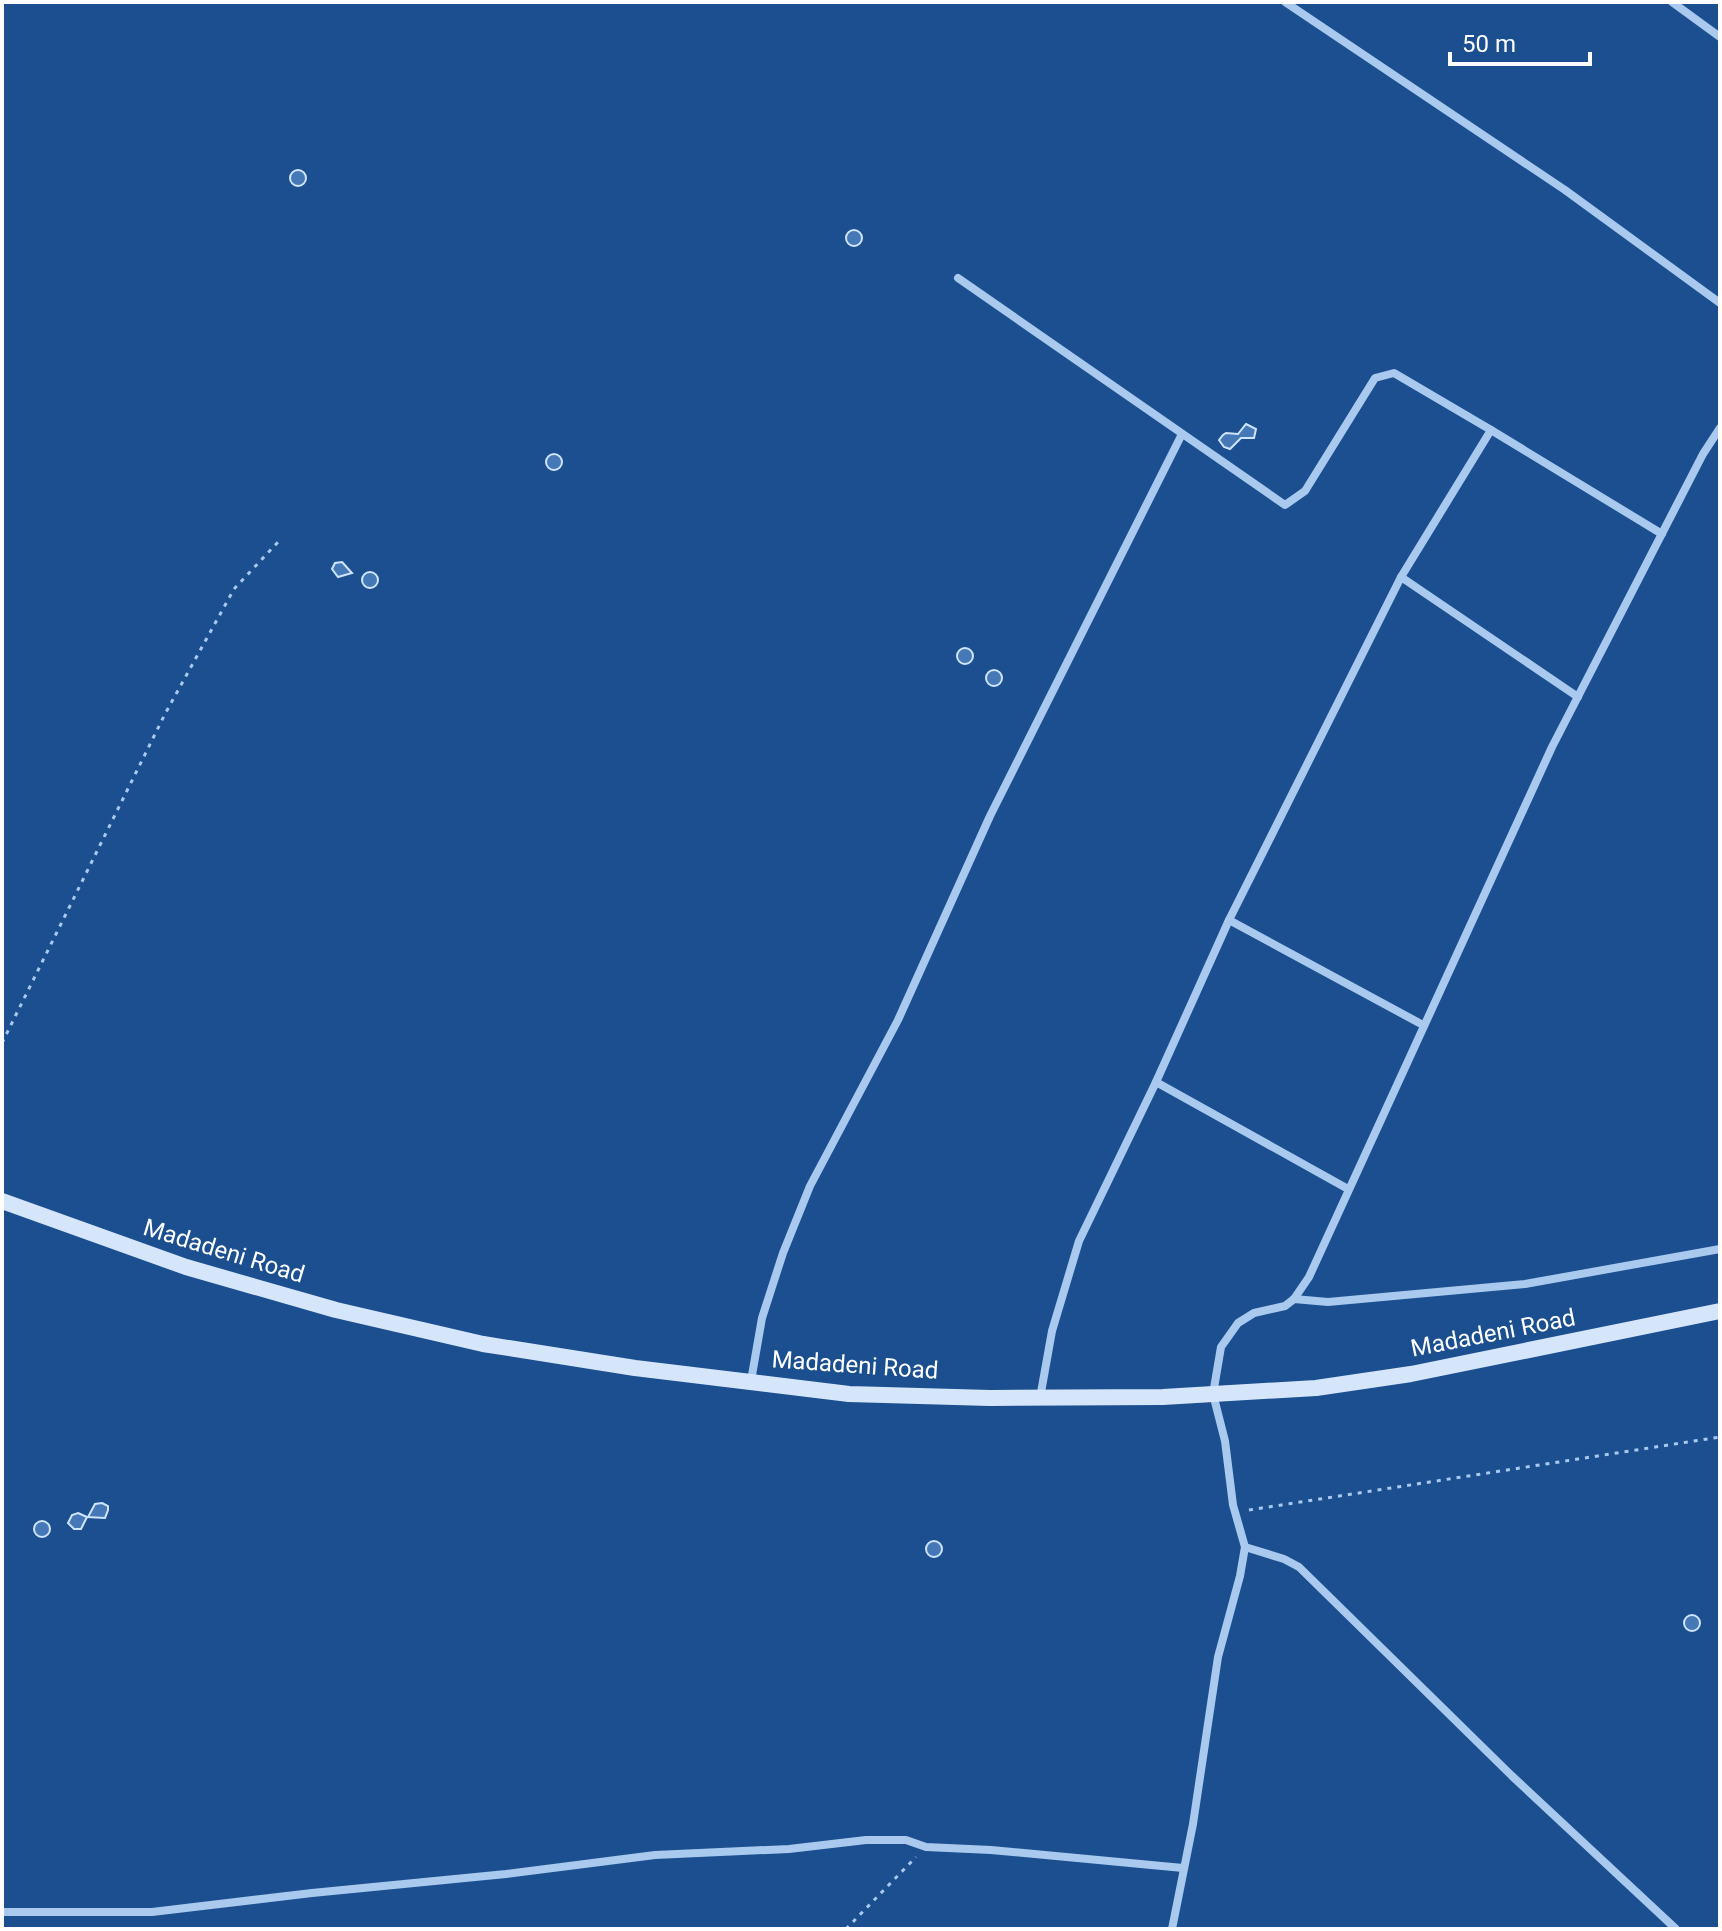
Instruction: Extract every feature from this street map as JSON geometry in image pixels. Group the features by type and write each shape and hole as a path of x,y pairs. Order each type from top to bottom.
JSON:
{"street":[{"path":"1285,2 1565,190 1720,303"},
{"path":"1672,2 1720,37"},
{"path":"958,278 1285,505 1305,491 1375,378 1394,373 1662,534"},
{"path":"1172,1929 1198,1795 1213,1684 1245,1547 1235,1512 1225,1441 1213,1394 1221,1347 1238,1323 1254,1313 1285,1306 1294,1299 1309,1277 1552,747 1703,454 1720,428"},
{"path":"1040,1398 1052,1331 1079,1241 1156,1082 1229,920 1401,577 1491,430"},
{"path":"751,1381 762,1318 783,1253 810,1186 898,1020 990,816 1182,434"},
{"path":"1401,577 1578,697"},
{"path":"1229,920 1423,1025"},
{"path":"1156,1082 1348,1189"},
{"name":"Madadeni Road","path":"2,1201 186,1267 336,1310 483,1344 635,1368 849,1394 1163,1397 1316,1388 1411,1374 1720,1311"},
{"path":"1294,1299 1328,1302 1525,1284 1720,1249"},
{"path":"1245,1547 1299,1567 1522,1786 1676,1929"},
{"path":"2,1912 152,1912 686,1852 789,1849 884,1839 906,1840 926,1847 1183,1868"}],"path":[{"path":"2,1043 165,714 234,589 279,541"},
{"path":"1235,1512 1720,1437"},
{"path":"846,1929 926,1847"}],"building":[{"path":"298,170 304,172 304,184 298,186 292,184 290,178 292,172"},
{"path":"854,230 860,232 860,244 854,246 848,244 846,238 848,232"},
{"path":"1246,424 1256,429 1254,438 1241,438 1230,449 1224,447 1219,440 1223,435 1238,434"},
{"path":"554,454 560,456 560,468 554,470 548,468 546,462 548,456"},
{"path":"342,562 352,573 338,577 332,569 335,563"},
{"path":"370,572 376,574 376,586 370,588 364,586 362,580 364,574"},
{"path":"962,648 968,648 973,656 971,662 962,664 957,659 957,653"},
{"path":"994,670 1000,672 1000,684 994,686 988,684 986,678 988,672"},
{"path":"95,1504 108,1506 105,1518 88,1517"},
{"path":"78,1513 87,1517 81,1529 74,1529 68,1523 72,1515"},
{"path":"39,1521 45,1521 50,1529 48,1535 39,1537 34,1532 34,1526"},
{"path":"934,1541 940,1543 940,1555 934,1557 928,1555 926,1549 928,1543"},
{"path":"1692,1615 1698,1617 1698,1629 1692,1631 1686,1629 1684,1623 1686,1617"}]}
